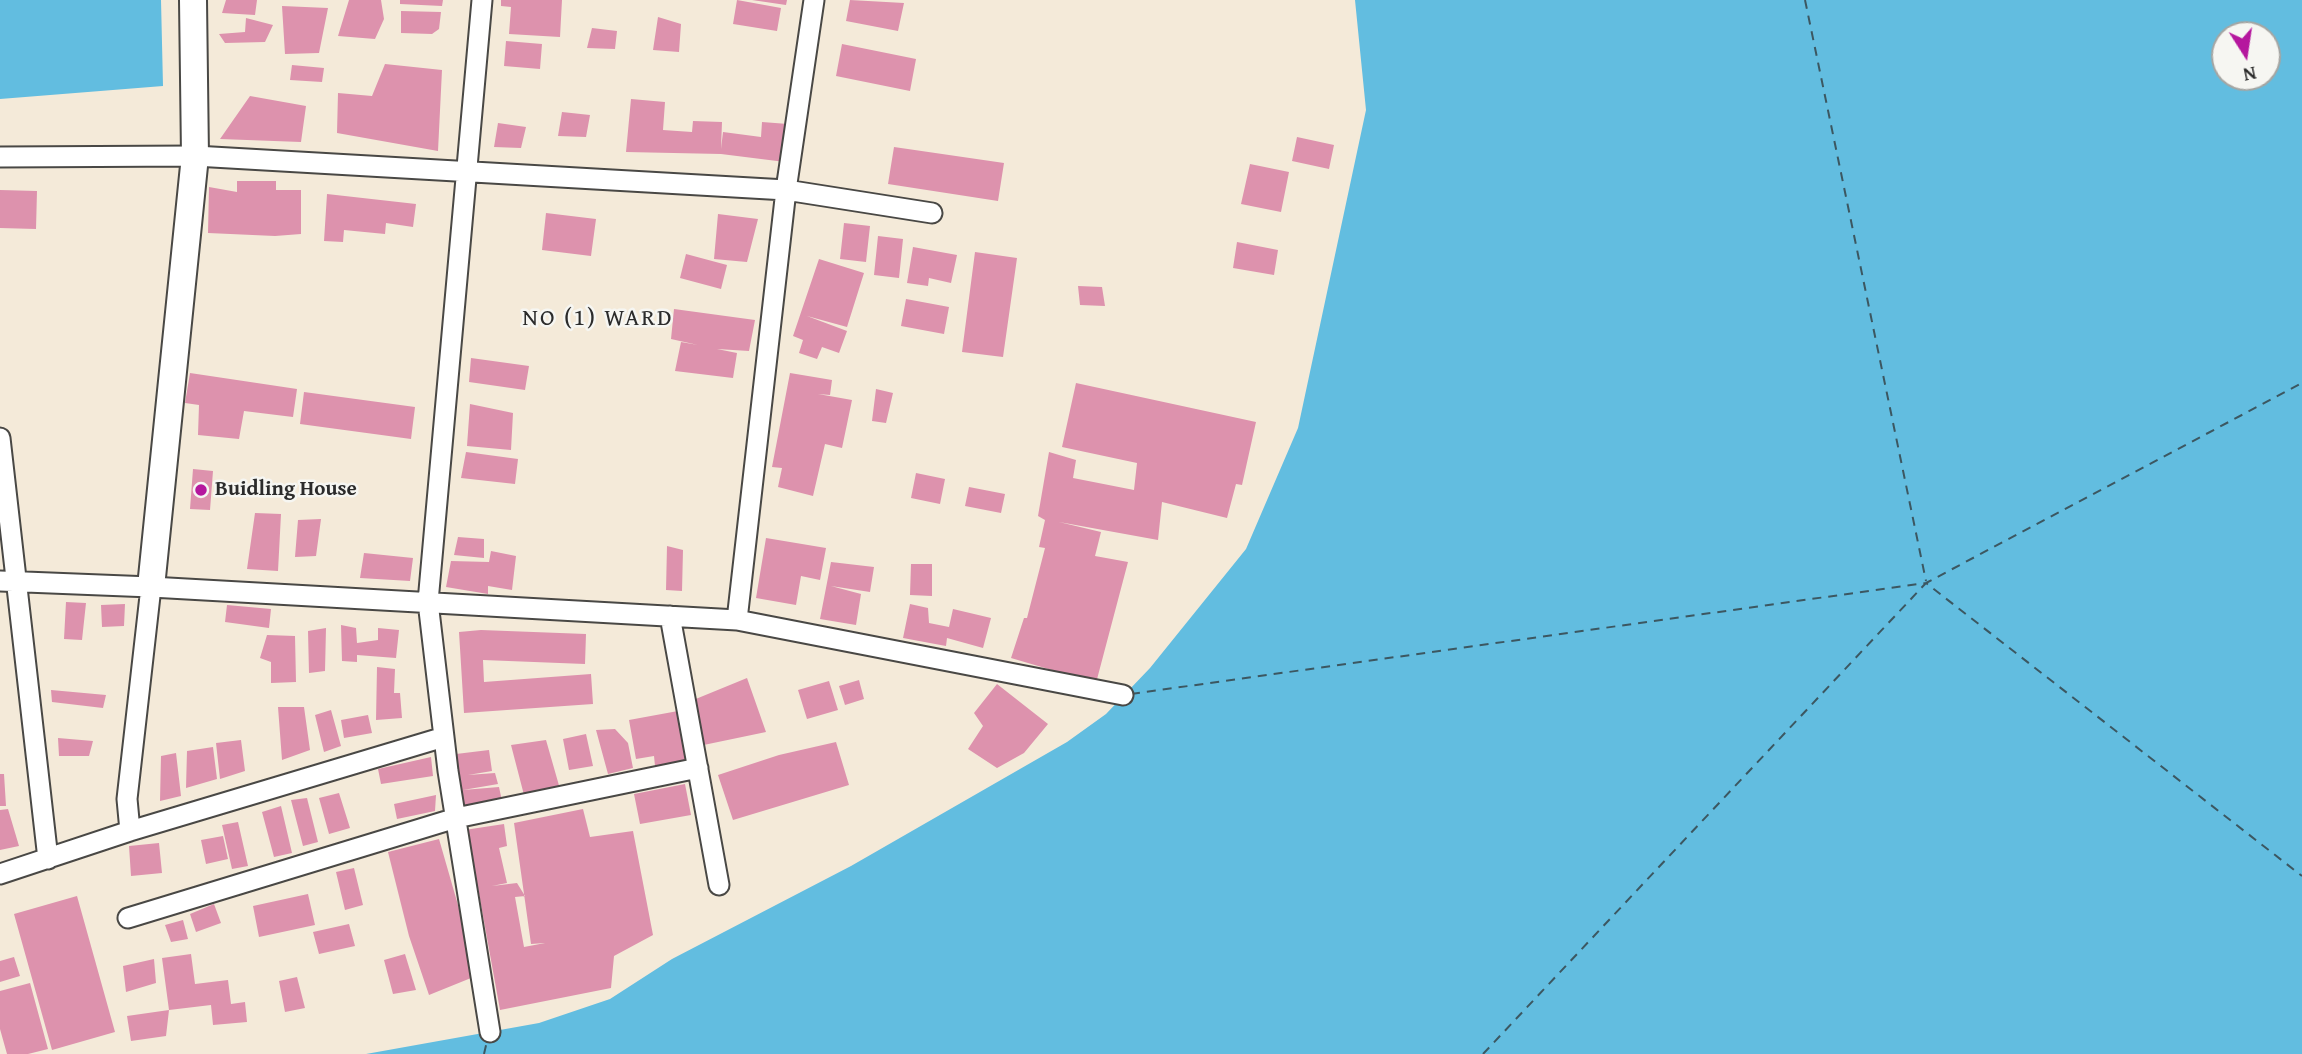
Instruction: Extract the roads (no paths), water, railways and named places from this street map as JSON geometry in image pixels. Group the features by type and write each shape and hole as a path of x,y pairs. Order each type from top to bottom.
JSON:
{"street":[{"path":"130,831 127,799 195,156 193,0"},
{"path":"482,0 428,602 444,737 490,1032"},
{"path":"737,620 786,190 814,0"},
{"path":"0,158 195,156 786,190 932,213"},
{"path":"0,438 9,582 48,859"},
{"path":"9,582 151,587 737,620 1123,695"},
{"path":"670,616 719,885"},
{"path":"0,874 130,831 444,737"},
{"path":"128,918 456,818 698,768"}],"water":[{"path":"0,0 161,0 163,86 0,99"},
{"path":"1355,0 2302,0 2302,1054 366,1054 539,1023 610,999 672,959 851,866 1067,742 1106,714 1150,668 1246,549 1298,428 1366,110"}],"place":[{"name":"Buidling House","path":"201,490"}],"district":[{"name":"NO (1) WARD","path":"598,319"}]}
